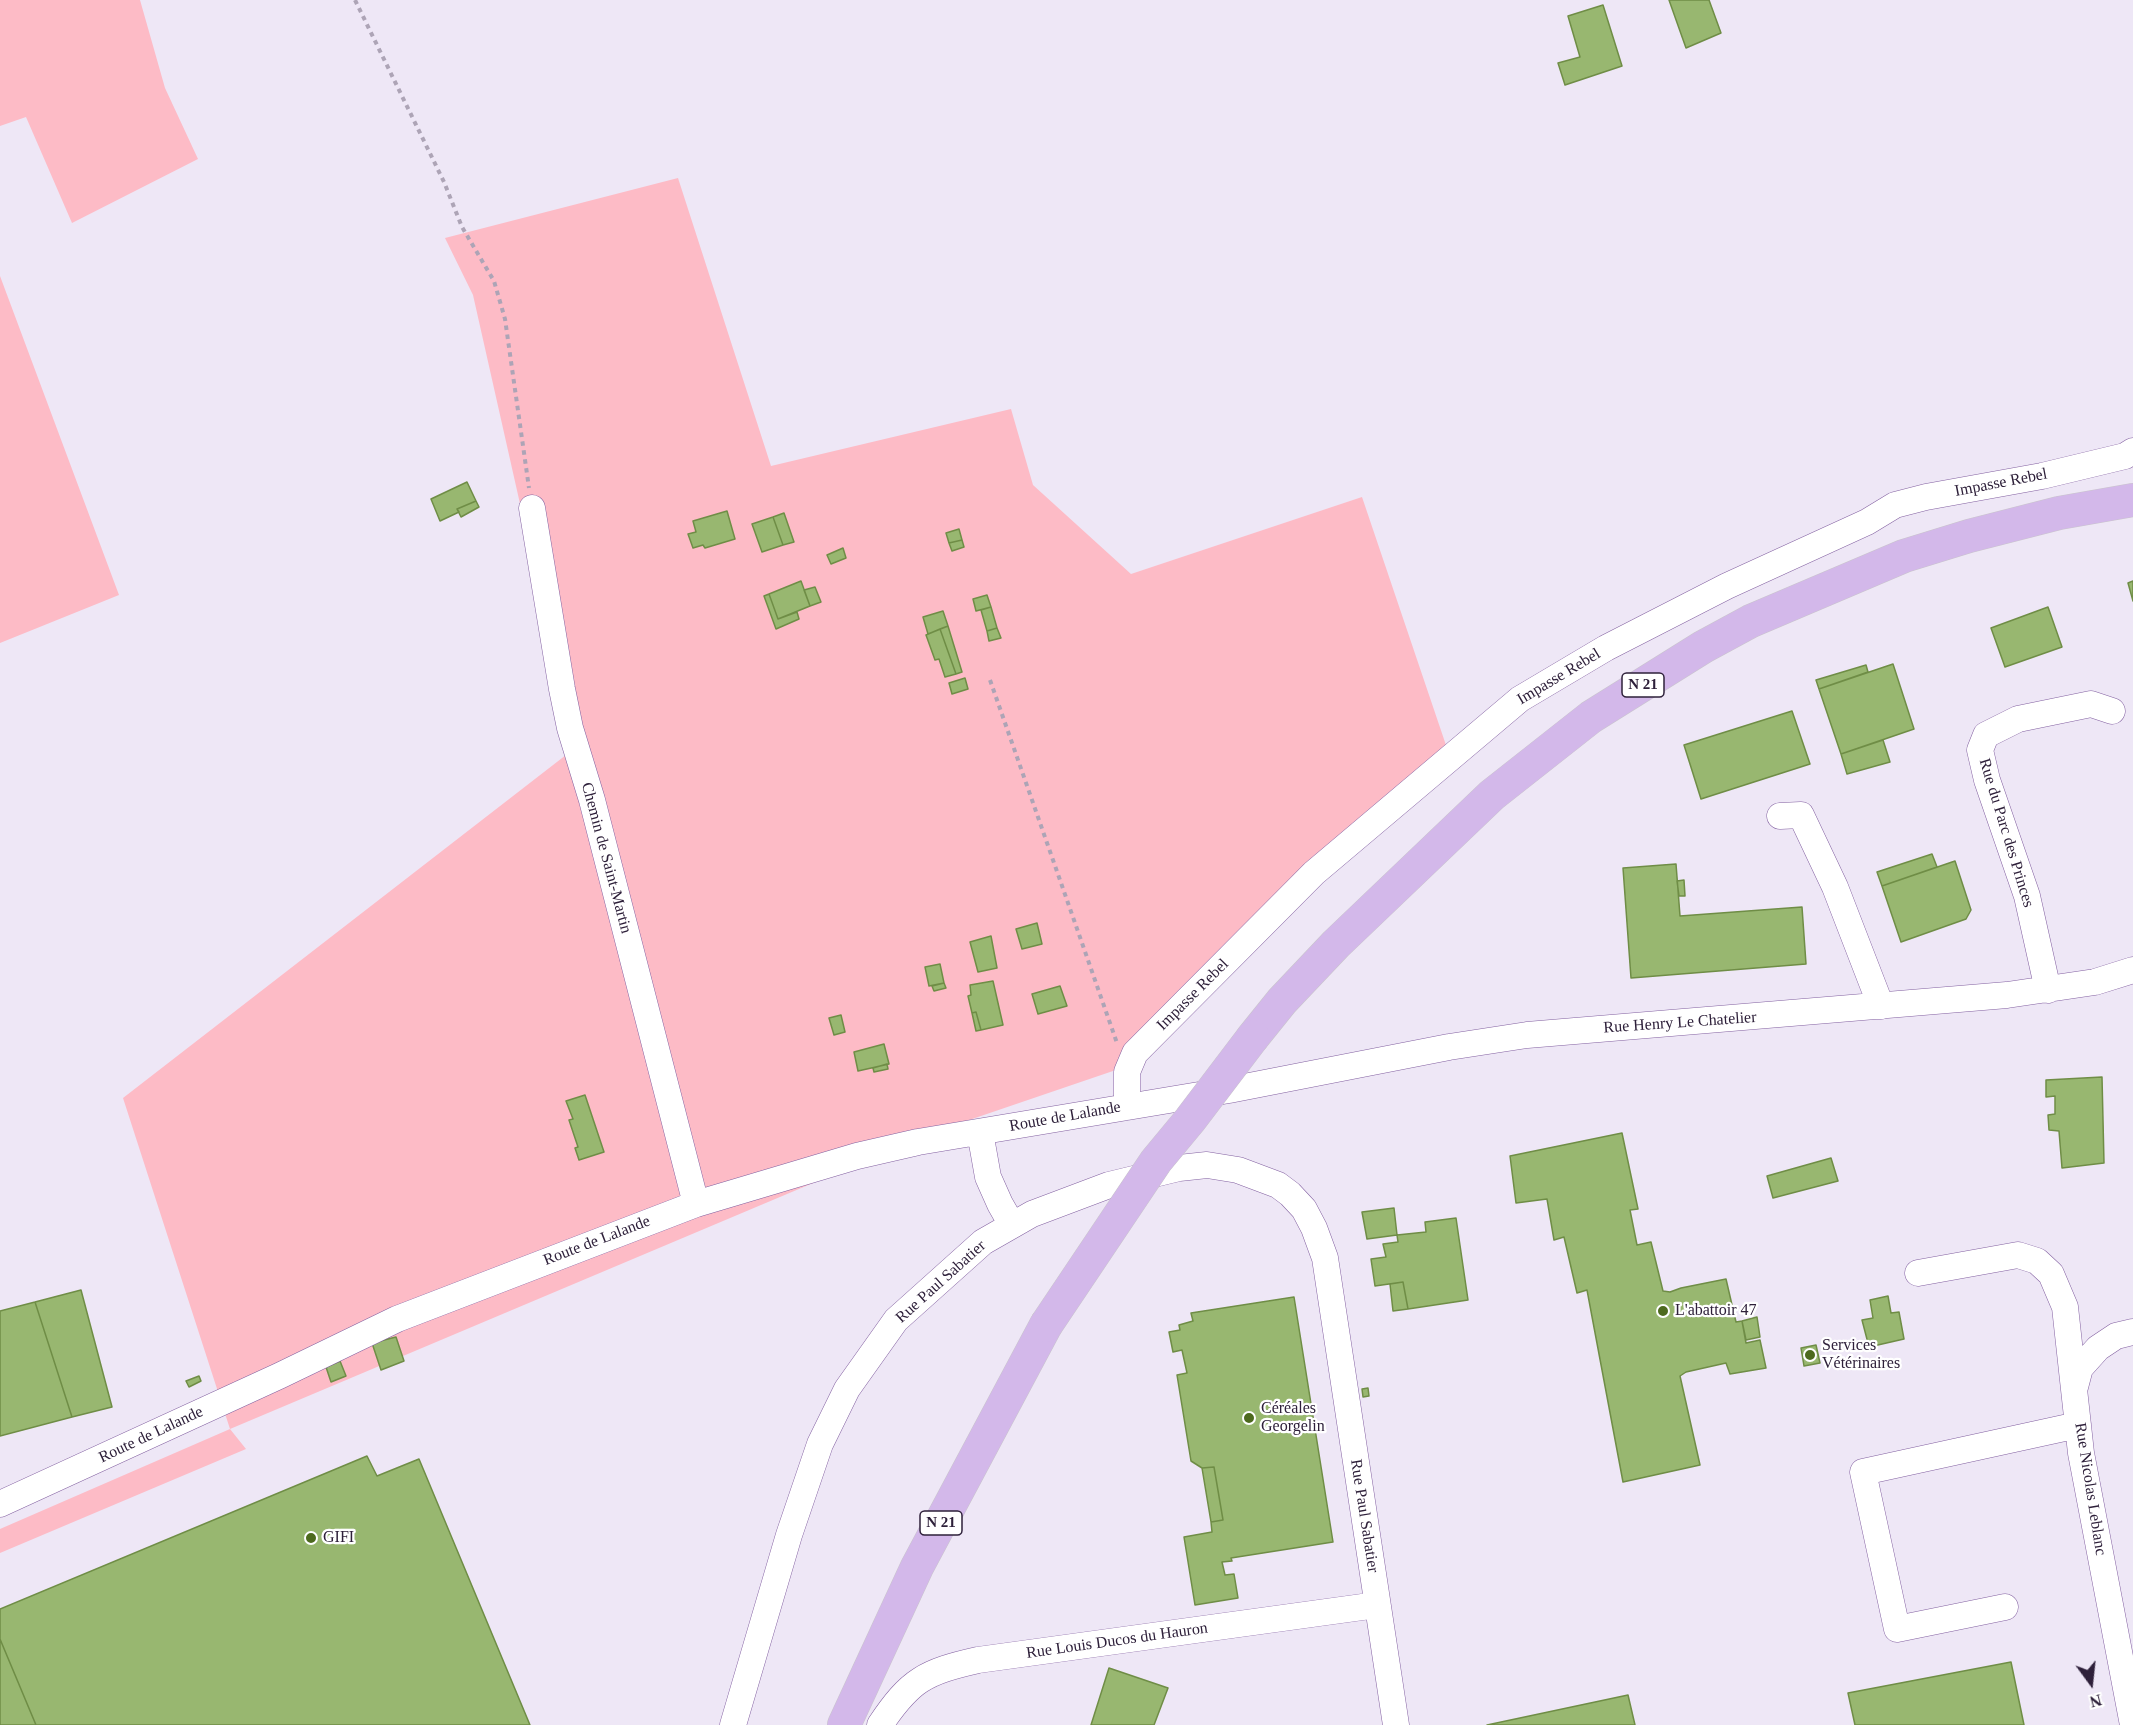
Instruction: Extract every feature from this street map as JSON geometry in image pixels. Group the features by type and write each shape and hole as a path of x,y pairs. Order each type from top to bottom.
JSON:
{"main road":[{"name":"N 21","path":"844,1725 917,1567 1046,1324 1156,1161 1282,1001 1336,944 1492,795 1591,717 1703,647 1751,621 1904,556 2058,513 2133,500"}],"street":[{"name":"Impasse Rebel","path":"1127,1107 1127,1072 1135,1053 1314,873 1520,699 1606,648 1696,602 1867,522 1895,505 1926,497 2042,476 2125,456 2133,451"},
{"name":"Chemin de Saint-Martin","path":"532,508 570,728 592,800 696,1204"},
{"name":"Rue du Parc des Princes","path":"2048,990 2026,896 1987,780 1980,750 1986,735 2018,718 2091,704 2112,711"},
{"path":"1780,816 1801,815 1835,887 1881,1006"},
{"name":"Rue Henry Le Chatelier","path":"1229,1090 1449,1047 1527,1035 2048,990 2095,982 2133,970"},
{"name":"Route de Lalande","path":"0,1504 398,1319 696,1204 867,1154 918,1142 1229,1090"},
{"path":"980,1132 988,1177 1012,1225"},
{"name":"Rue Paul Sabatier","path":"733,1725 789,1535 816,1456 848,1389 896,1320 983,1242 1012,1225 1065,1200 1109,1185 1188,1167 1207,1165 1238,1170 1278,1185 1290,1194 1304,1209 1325,1258 1396,1725"},
{"name":"Rue Nicolas Leblanc","path":"1918,1273 2018,1255 2037,1261 2051,1274 2066,1307 2081,1453 2133,1725"},
{"path":"2075,1388 2080,1368 2098,1348 2116,1336 2133,1332"},
{"path":"2005,1607 1897,1629 1863,1473 2078,1425"},
{"name":"Rue Louis Ducos du Hauron","path":"880,1725 897,1699 917,1681 949,1666 978,1660 1377,1605"}],"path":[{"path":"355,0 444,182 462,227 494,281 505,319 532,508"},
{"path":"990,680 1127,1072"}],"shaded area":[{"path":"0,0 140,0 165,88 198,159 72,223 26,117 0,126"},
{"path":"678,178 771,466 1011,409 1033,485 1131,574 1362,497 1450,757 1113,1071 934,1132 230,1429 123,1098 575,748 473,295 445,238"},
{"path":"0,276 119,595 0,643"},
{"path":"230,1429 246,1449 0,1553 0,1529"}],"building":[{"path":"1669,0 1709,0 1721,33 1686,48"},
{"path":"1603,5 1622,66 1565,85 1558,63 1580,57 1568,16"},
{"path":"467,482 476,501 457,509 459,512 440,521 431,499"},
{"path":"476,501 479,507 461,517 457,509"},
{"path":"727,511 735,539 705,548 703,545 693,548 688,534 696,532 693,521"},
{"path":"784,513 794,542 783,545 773,517"},
{"path":"773,517 783,545 762,552 752,524"},
{"path":"959,529 962,540 949,543 946,533"},
{"path":"962,540 964,547 952,551 949,543"},
{"path":"843,548 846,558 831,564 827,555"},
{"path":"801,581 810,606 778,619 769,594"},
{"path":"2133,581 2133,601 2128,583"},
{"path":"815,587 821,602 810,606 804,590"},
{"path":"769,594 778,619 797,612 799,619 776,629 764,596"},
{"path":"987,595 991,607 976,611 973,599"},
{"path":"991,607 997,628 987,631 981,610"},
{"path":"2048,607 2062,647 2005,667 1991,628"},
{"path":"943,611 948,626 928,634 923,617"},
{"path":"948,626 962,672 956,674 940,629"},
{"path":"997,628 1001,638 989,641 987,631"},
{"path":"940,629 956,674 945,677 939,659 935,660 926,635"},
{"path":"1893,664 1914,729 1841,754 1819,689"},
{"path":"1866,665 1868,672 1819,689 1816,680"},
{"path":"965,678 968,689 952,694 949,683"},
{"path":"1792,711 1810,764 1701,799 1684,745"},
{"path":"1883,740 1890,762 1847,774 1841,754"},
{"path":"1932,854 1937,867 1882,886 1877,872"},
{"path":"1955,861 1971,910 1966,919 1901,942 1882,886"},
{"path":"1676,864 1680,916 1802,907 1806,964 1631,978 1623,868"},
{"path":"1684,880 1685,896 1679,896 1677,881"},
{"path":"1037,923 1042,944 1022,949 1016,929"},
{"path":"991,936 997,968 978,972 970,942"},
{"path":"940,964 944,983 929,986 925,967"},
{"path":"993,981 1003,1025 981,1030 976,1012 972,1013 968,996 971,995 970,985"},
{"path":"944,983 946,988 934,991 932,986"},
{"path":"1060,986 1067,1006 1038,1014 1032,994"},
{"path":"976,1012 981,1030 976,1031 972,1013"},
{"path":"841,1015 845,1032 834,1035 829,1018"},
{"path":"884,1044 889,1064 858,1071 854,1052"},
{"path":"887,1064 888,1069 874,1072 873,1068"},
{"path":"2102,1077 2104,1163 2062,1168 2059,1131 2049,1130 2048,1115 2055,1114 2055,1096 2046,1097 2046,1080"},
{"path":"585,1095 604,1152 579,1160 575,1148 578,1147 569,1120 573,1119 566,1101"},
{"name":"L'abattoir 47","path":"1622,1133 1638,1209 1630,1210 1637,1245 1651,1242 1663,1291 1670,1292 1726,1279 1736,1322 1742,1321 1746,1343 1760,1340 1766,1368 1730,1374 1726,1363 1686,1372 1680,1376 1700,1465 1623,1482 1587,1290 1577,1293 1564,1237 1554,1240 1547,1199 1516,1203 1510,1156"},
{"path":"1831,1158 1838,1181 1773,1198 1767,1176"},
{"path":"1394,1208 1397,1235 1367,1239 1362,1212"},
{"path":"1456,1218 1468,1300 1408,1309 1403,1282 1375,1286 1371,1259 1386,1257 1383,1244 1398,1242 1397,1235 1426,1232 1425,1222"},
{"path":"1403,1282 1408,1309 1393,1311 1390,1284"},
{"path":"81,1290 112,1407 72,1417 35,1302"},
{"path":"1888,1296 1891,1313 1899,1312 1904,1339 1869,1347 1862,1320 1873,1318 1870,1300"},
{"name":"Céréales Georgelin","path":"1294,1297 1333,1542 1231,1558 1232,1561 1222,1562 1225,1575 1234,1574 1238,1598 1195,1605 1184,1537 1212,1532 1211,1522 1223,1520 1214,1467 1202,1468 1191,1461 1177,1375 1187,1373 1182,1350 1173,1352 1169,1332 1180,1330 1179,1325 1193,1321 1191,1313"},
{"path":"35,1302 72,1417 0,1436 0,1311"},
{"path":"1757,1317 1760,1337 1746,1340 1742,1321"},
{"path":"396,1337 404,1361 381,1370 372,1343"},
{"name":"Services Vétérinaires","path":"1816,1345 1820,1363 1804,1366 1801,1348"},
{"path":"340,1361 346,1376 331,1382 326,1367"},
{"path":"199,1376 201,1381 189,1387 186,1381"},
{"path":"1368,1388 1369,1396 1363,1397 1362,1389"},
{"name":"GIFI","path":"367,1456 377,1476 419,1459 530,1725 36,1725 0,1639 0,1609"},
{"path":"1214,1467 1223,1520 1211,1522 1202,1468"},
{"path":"0,1639 36,1725 0,1725"},
{"path":"2011,1662 2024,1725 1855,1725 1848,1693"},
{"path":"1109,1668 1168,1688 1154,1725 1091,1725"},
{"path":"1628,1695 1635,1725 1487,1725"}],"place":[{"name":"L'abattoir 47","path":"1663,1311"},
{"name":"Services Vétérinaires","path":"1810,1355"},
{"name":"Céréales Georgelin","path":"1249,1418"},
{"name":"GIFI","path":"311,1538"}]}
